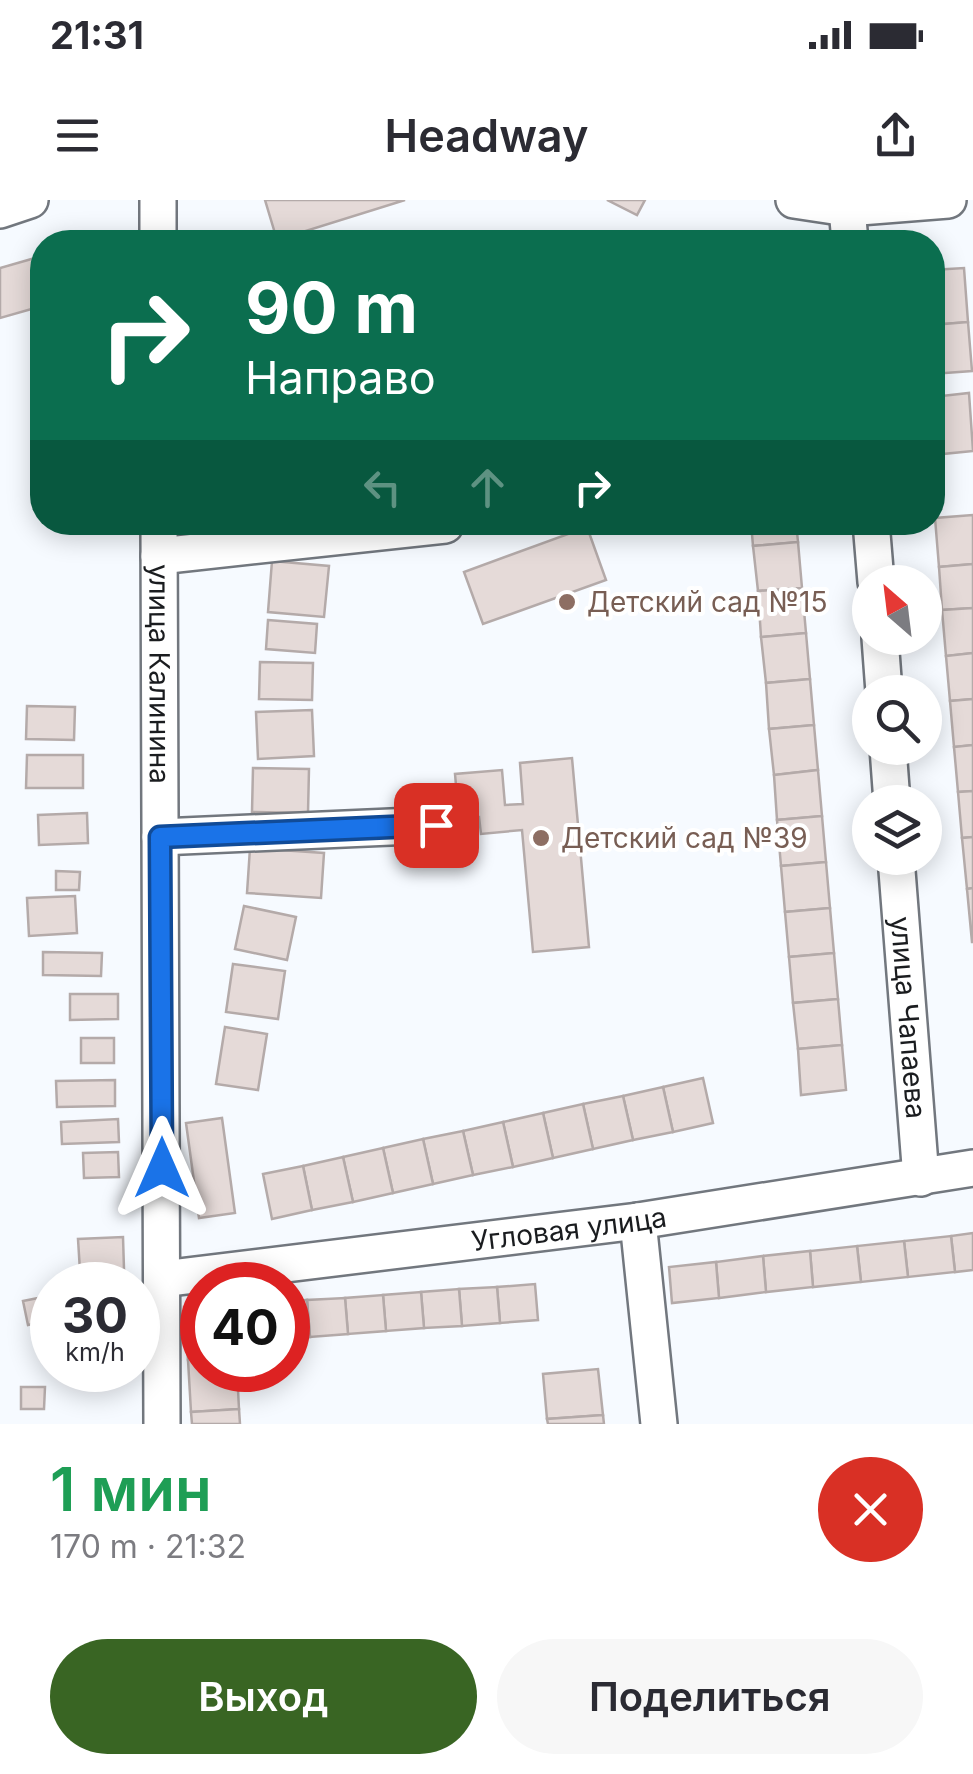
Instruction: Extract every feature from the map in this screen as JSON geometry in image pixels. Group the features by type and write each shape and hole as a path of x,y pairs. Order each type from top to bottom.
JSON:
{"street":[{"path":"0,210 30,200"},
{"path":"158,200 158,230"},
{"path":"794,200 849,225 948,200"},
{"path":"159,539 241,535"},
{"path":"872,535 875,565"},
{"name":"улица Калинина","path":"159,539 162,1424"},
{"path":"160,837 436,825"},
{"name":"улица Чапаева","path":"897,875 920,1178"},
{"name":"Угловая улица","path":"162,1279 638,1221 973,1168"},
{"path":"638,1221 658,1424"}],"building":[{"path":"265,200 405,200 309,230 274,230"},
{"path":"607,200 645,200 637,215"},
{"path":"30,259 30,309 0,318 0,268"},
{"path":"964,268 968,322 945,324 945,269"},
{"path":"968,322 972,371 945,373 945,324"},
{"path":"969,393 973,451 945,454 945,396"},
{"path":"973,515 973,564 939,565 936,535 945,535 945,517"},
{"path":"565,535 590,535 606,580 483,624 464,572"},
{"path":"752,535 797,535 798,542 753,546"},
{"path":"798,542 802,588 758,591 753,546"},
{"path":"272,561 329,566 324,617 268,612"},
{"path":"973,564 973,608 942,610 942,567"},
{"path":"802,588 806,633 761,637 758,591"},
{"path":"973,608 973,653 946,656 942,610"},
{"path":"268,620 317,624 315,653 266,649"},
{"path":"806,633 810,679 766,683 761,637"},
{"path":"973,653 973,699 950,701 946,656"},
{"path":"260,662 313,663 312,700 259,699"},
{"path":"810,679 814,725 769,729 766,683"},
{"path":"973,699 973,745 954,747 950,701"},
{"path":"27,706 75,707 74,740 26,739"},
{"path":"312,710 314,756 258,759 256,712"},
{"path":"814,725 818,770 774,775 769,729"},
{"path":"973,745 973,791 958,792 954,747"},
{"path":"27,755 83,755 83,788 26,788"},
{"path":"572,758 589,947 533,952 522,830 481,834 479,817 459,819 455,774 502,770 505,805 523,804 520,763"},
{"path":"253,768 309,769 308,813 252,812"},
{"path":"818,770 822,816 777,820 774,775"},
{"path":"973,791 973,837 962,838 958,792"},
{"path":"87,813 88,843 39,845 38,815"},
{"path":"822,816 826,862 781,866 777,820"},
{"path":"973,837 973,888 967,889 962,838"},
{"path":"250,848 324,853 321,898 247,893"},
{"path":"826,862 830,908 785,912 781,866"},
{"path":"56,871 80,872 79,890 56,890"},
{"path":"973,888 973,942 972,942 967,889"},
{"path":"75,896 77,933 29,936 27,898"},
{"path":"244,906 296,917 287,960 235,949"},
{"path":"830,908 834,953 789,957 785,912"},
{"path":"43,952 102,953 101,976 43,975"},
{"path":"834,953 838,999 793,1003 789,957"},
{"path":"233,964 285,971 278,1019 226,1012"},
{"path":"70,994 118,994 118,1019 70,1020"},
{"path":"838,999 842,1045 798,1049 793,1003"},
{"path":"225,1027 267,1034 258,1090 216,1084"},
{"path":"81,1038 114,1038 114,1063 81,1063"},
{"path":"842,1045 846,1090 801,1095 798,1049"},
{"path":"703,1078 713,1123 673,1132 663,1087"},
{"path":"115,1080 115,1106 57,1107 56,1081"},
{"path":"663,1087 673,1132 633,1140 623,1096"},
{"path":"623,1096 633,1140 593,1149 583,1104"},
{"path":"583,1104 593,1149 553,1158 543,1113"},
{"path":"543,1113 553,1158 513,1167 503,1122"},
{"path":"222,1118 235,1213 199,1218 186,1123"},
{"path":"118,1119 119,1142 62,1144 61,1122"},
{"path":"503,1122 513,1167 473,1175 463,1131"},
{"path":"463,1131 473,1175 433,1184 423,1139"},
{"path":"423,1139 433,1184 393,1193 383,1148"},
{"path":"383,1148 393,1193 353,1202 343,1157"},
{"path":"118,1152 119,1177 84,1178 83,1153"},
{"path":"343,1157 353,1202 312,1210 303,1166"},
{"path":"303,1166 312,1210 272,1219 263,1174"},
{"path":"973,1233 973,1270 955,1272 951,1236"},
{"path":"951,1236 955,1272 908,1277 904,1241"},
{"path":"123,1237 124,1262 79,1262 78,1239"},
{"path":"904,1241 908,1277 861,1282 857,1246"},
{"path":"857,1246 861,1282 813,1287 810,1251"},
{"path":"810,1251 813,1287 766,1292 763,1256"},
{"path":"763,1256 766,1292 719,1298 716,1262"},
{"path":"716,1262 719,1298 672,1303 669,1267"},
{"path":"535,1284 538,1320 500,1323 497,1287"},
{"path":"497,1287 500,1323 462,1326 459,1289"},
{"path":"459,1289 462,1326 424,1328 421,1292"},
{"path":"421,1292 424,1328 386,1331 383,1295"},
{"path":"383,1295 386,1331 348,1334 345,1298"},
{"path":"345,1298 348,1334 310,1337 310,1300"},
{"path":"30,1300 30,1325 28,1325 23,1301"},
{"path":"598,1369 603,1415 547,1419 543,1374"},
{"path":"21,1387 30,1387 30,1392 45,1392 44,1409 21,1409"},
{"path":"190,1392 238,1392 239,1409 191,1412"},
{"path":"239,1409 240,1424 192,1424 191,1412"},
{"path":"603,1415 604,1424 548,1424 547,1419"}],"place":[{"name":"Детский сад №15","path":"567,602"},
{"name":"Детский сад №39","path":"541,838"}],"route":[{"path":"162,1168 160,837 436,825"}]}
